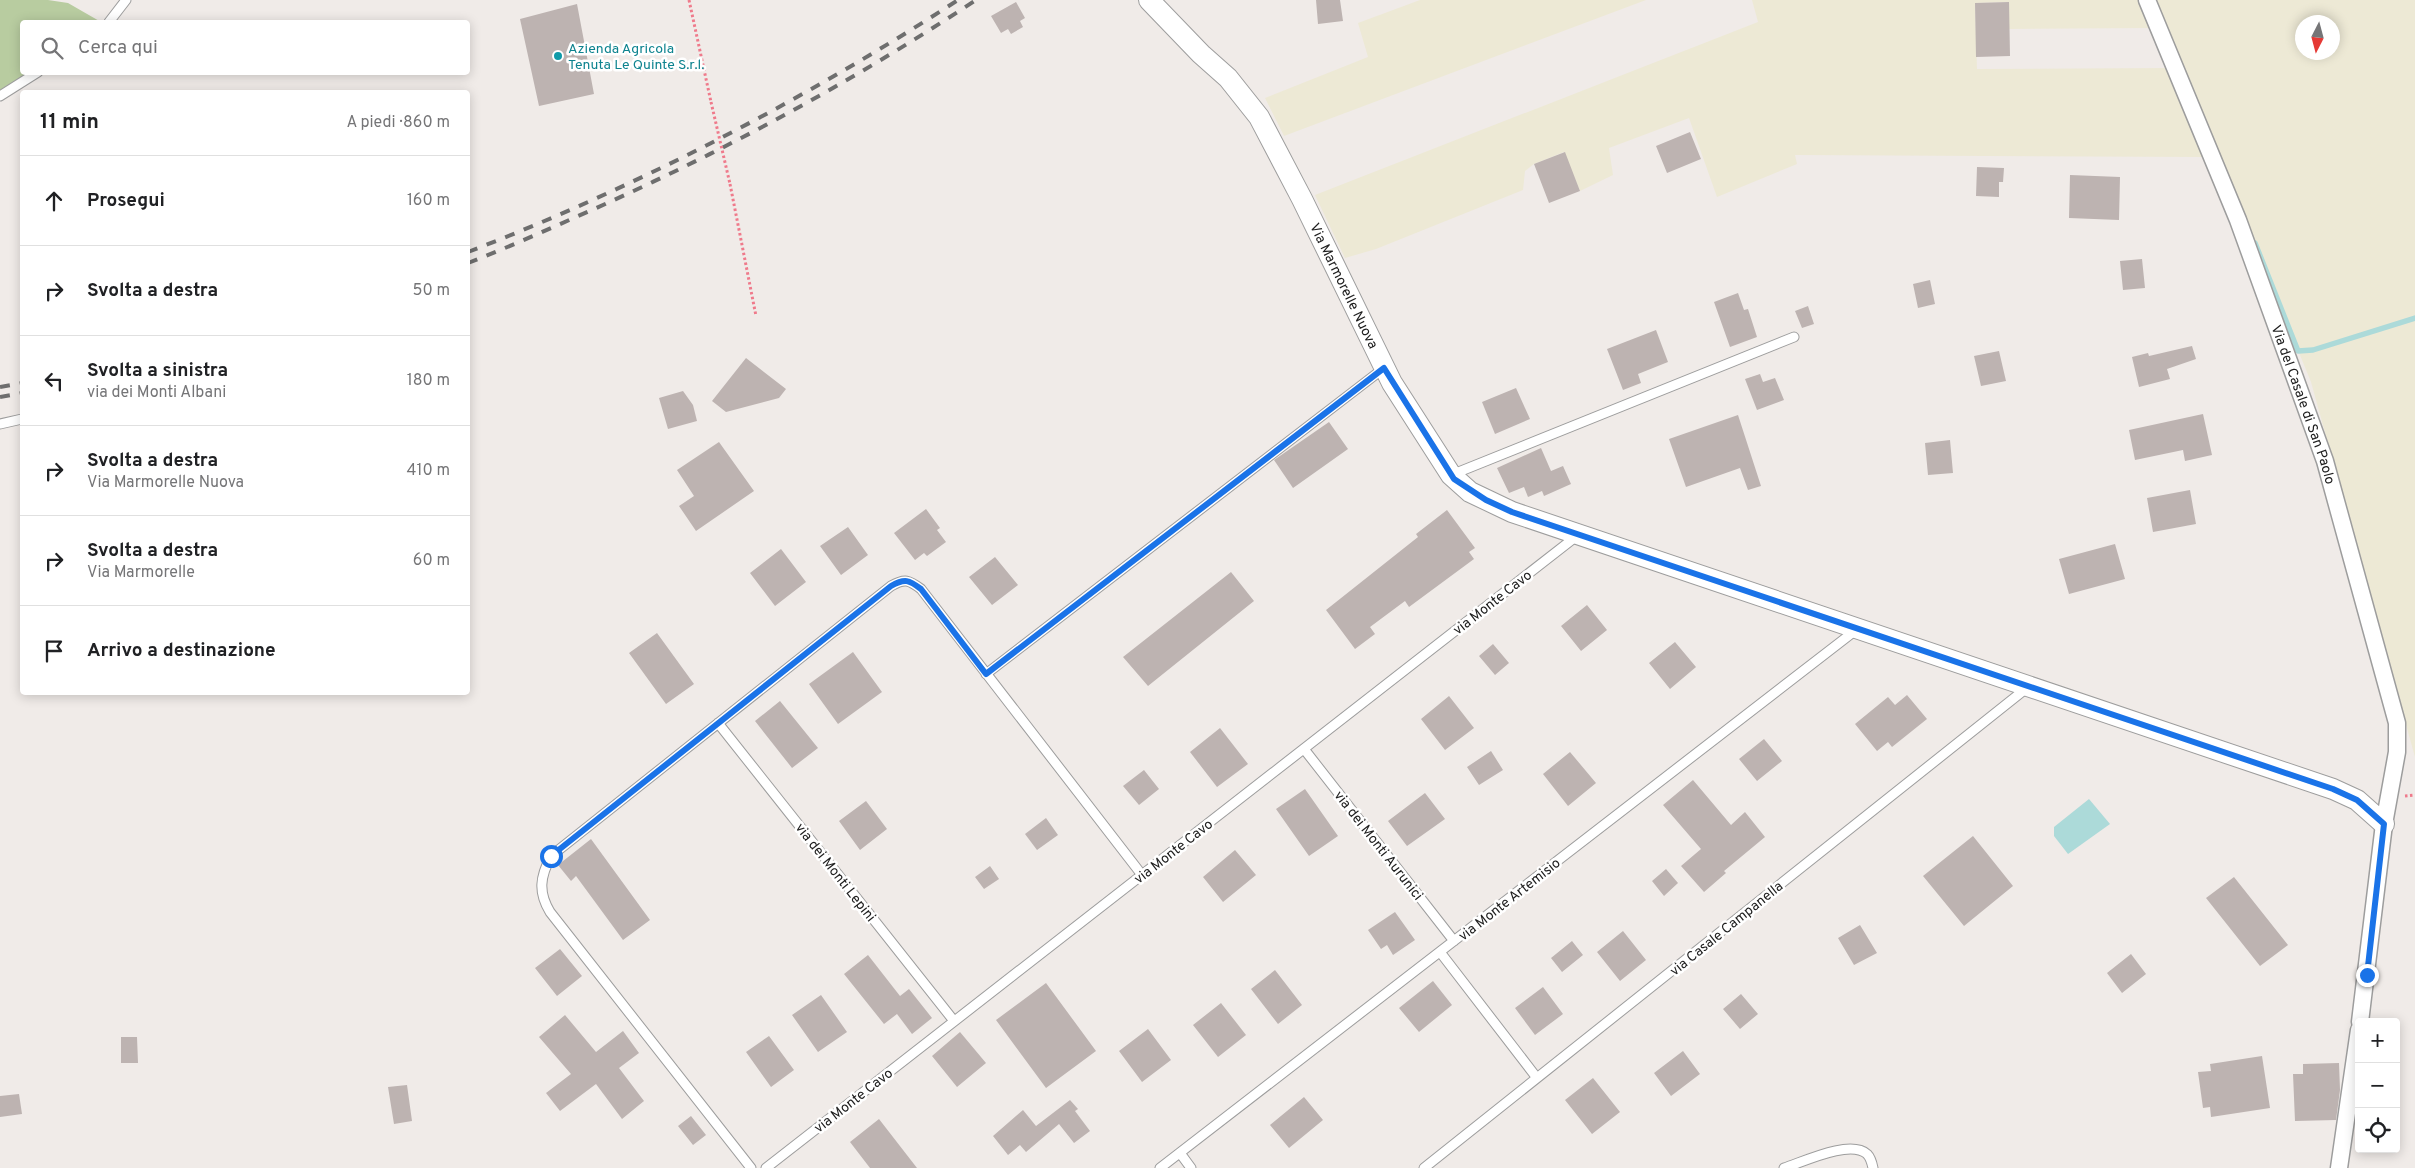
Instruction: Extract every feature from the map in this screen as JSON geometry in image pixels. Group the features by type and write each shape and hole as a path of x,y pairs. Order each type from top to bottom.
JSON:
{"street":[{"name":"Via Marmorelle Nuova","path":"1148,0 1201,54 1228,78 1259,117 1384,368 1451,475 1470,492 1512,512 2333,789 2357,800 2384,824"},
{"name":"Via del Casale di San Paolo","path":"2147,0 2238,220 2325,461 2397,723 2397,752 2384,824 2360,1018"},
{"path":"2339,1168 2355,1058"}],"lane":[{"path":"111,20 126,0"},
{"path":"0,96 33,75"},
{"path":"1451,475 1794,337"},
{"path":"986,674 1384,368"},
{"path":"0,424 20,419"},
{"name":"via Monte Cavo","path":"766,1168 1580,534"},
{"path":"751,1168 550,912 543,900 541,886 543,872 551,856 891,586 902,579 910,580 921,589 1142,875"},
{"name":"via Monte Artemisio","path":"1160,1168 1857,629"},
{"name":"via Casale Campanella","path":"1424,1168 2028,687"},
{"name":"via dei Monti Lepini","path":"718,723 954,1021"},
{"name":"via dei Monti Aurunici","path":"1304,749 1454,941"},
{"path":"1440,952 1537,1078"},
{"path":"1784,1168 1845,1148 1862,1151 1868,1155 1873,1168"},
{"path":"1180,1153 1191,1168"}],"path":[{"path":"689,0 730,184 756,316"}],"shaded area":[{"path":"1420,0 1646,0 1284,136 1265,98 1368,57 1358,23"},
{"path":"1752,0 2140,0 2152,28 2009,29 2009,2 1975,3 1977,69 2169,68 2204,157 1795,155 1797,164 1717,197 1689,118 1609,148 1613,175 1580,191 1564,152 1534,164 1525,171 1523,190 1376,249 1345,258 1315,195 1758,22"},
{"path":"2155,0 2415,0 2415,757 2311,382"}],"green space":[{"path":"0,0 48,0 68,3 98,20 20,20 20,75 26,75 0,90"}],"water":[{"path":"2089,799 2110,824 2068,854 2054,836 2054,827"}],"building":[{"path":"1316,0 1340,0 1343,21 1318,24"},
{"path":"1016,2 1025,18 1020,21 1023,27 1011,34 1008,29 1001,33 991,16"},
{"path":"2009,2 2010,56 1976,57 1975,3"},
{"name":"Azienda Agricola Tenuta Le Quinte S.r.l.","path":"577,4 594,94 539,106 520,19"},
{"path":"1690,132 1701,159 1667,173 1656,146"},
{"path":"1565,152 1580,191 1549,203 1534,164"},
{"path":"1977,167 2004,168 2003,182 1999,182 1999,197 1976,196"},
{"path":"2070,175 2120,177 2119,220 2069,218"},
{"path":"2142,259 2145,288 2123,290 2120,261"},
{"path":"1930,280 1935,304 1918,308 1913,284"},
{"path":"1738,293 1744,310 1748,309 1757,337 1730,347 1714,302"},
{"path":"1808,306 1814,324 1802,328 1795,311"},
{"path":"1656,330 1668,362 1638,374 1641,383 1623,390 1607,349"},
{"path":"2192,346 2196,359 2167,369 2170,379 2139,387 2132,357 2148,353 2149,356"},
{"path":"1999,351 2006,381 1981,386 1974,356"},
{"path":"746,358 786,389 779,398 726,412 712,401"},
{"path":"1760,374 1763,382 1775,378 1784,400 1757,410 1745,379"},
{"path":"1516,388 1530,419 1495,434 1482,402"},
{"path":"683,391 693,405 697,421 668,429 659,398"},
{"path":"2203,414 2212,455 2185,461 2183,450 2135,460 2129,430"},
{"path":"1738,415 1761,486 1748,490 1740,468 1686,487 1669,439"},
{"path":"1329,422 1348,449 1293,488 1274,460"},
{"path":"1950,440 1953,473 1928,475 1925,443"},
{"path":"719,442 754,491 696,531 679,506 694,496 677,470"},
{"path":"1541,448 1551,471 1563,466 1571,484 1544,496 1542,491 1528,497 1524,487 1509,493 1497,468"},
{"path":"2190,490 2196,524 2153,532 2147,498"},
{"path":"926,509 940,528 937,530 946,542 927,556 924,553 915,560 894,533"},
{"path":"1447,510 1475,548 1469,552 1474,559 1409,607 1405,601 1370,627 1375,634 1355,649 1326,610 1418,537 1416,534"},
{"path":"848,527 868,555 841,575 820,546"},
{"path":"2115,544 2125,579 2069,594 2059,559"},
{"path":"781,549 806,582 775,606 750,573"},
{"path":"995,557 1018,585 992,605 969,577"},
{"path":"1231,572 1254,601 1148,686 1123,657"},
{"path":"1587,605 1607,630 1581,651 1561,626"},
{"path":"657,633 694,684 666,704 629,653"},
{"path":"1675,642 1696,667 1670,689 1649,663"},
{"path":"1493,644 1509,663 1495,675 1479,656"},
{"path":"853,652 882,692 838,724 809,684"},
{"path":"1907,695 1927,719 1892,747 1888,742 1877,751 1855,724 1888,697 1895,705"},
{"path":"1449,696 1474,728 1445,750 1421,719"},
{"path":"780,701 818,748 792,768 755,721"},
{"path":"1220,728 1248,764 1217,787 1190,752"},
{"path":"1764,739 1782,761 1757,781 1739,759"},
{"path":"1491,751 1503,770 1479,785 1467,767"},
{"path":"1570,752 1596,783 1568,806 1543,774"},
{"path":"1144,770 1159,789 1139,805 1123,786"},
{"path":"1693,780 1731,825 1745,812 1765,837 1724,871 1726,873 1704,892 1681,866 1701,849 1663,805"},
{"path":"1305,789 1338,836 1309,856 1276,809"},
{"path":"1425,793 1445,819 1407,846 1388,821"},
{"path":"866,801 887,829 860,850 839,821"},
{"path":"1046,818 1058,835 1037,850 1025,834"},
{"path":"1973,836 2013,886 1964,926 1923,876"},
{"path":"591,839 650,920 623,940 576,876 571,881 558,865"},
{"path":"1235,850 1256,875 1223,902 1203,877"},
{"path":"990,866 999,879 984,889 975,877"},
{"path":"1666,869 1678,883 1664,896 1652,881"},
{"path":"2234,877 2288,945 2260,966 2206,898"},
{"path":"1395,912 1415,940 1393,955 1387,945 1381,949 1368,930"},
{"path":"1860,925 1877,953 1854,965 1838,938"},
{"path":"1623,931 1646,960 1620,981 1597,952"},
{"path":"1572,941 1583,955 1562,972 1551,958"},
{"path":"560,949 582,976 557,996 535,968"},
{"path":"2131,954 2146,974 2122,993 2107,973"},
{"path":"868,955 900,996 909,989 932,1018 912,1034 897,1014 884,1024 844,974"},
{"path":"1275,970 1302,1005 1278,1024 1251,989"},
{"path":"1433,981 1452,1005 1419,1032 1399,1008"},
{"path":"1046,983 1096,1051 1046,1088 996,1020"},
{"path":"1543,987 1563,1014 1535,1035 1515,1008"},
{"path":"1741,994 1758,1014 1740,1029 1723,1009"},
{"path":"821,995 847,1032 818,1052 792,1015"},
{"path":"1221,1003 1246,1035 1218,1057 1193,1025"},
{"path":"565,1015 596,1052 623,1031 639,1053 619,1068 644,1101 622,1119 596,1084 560,1111 546,1093 571,1074 539,1037"},
{"path":"1148,1029 1171,1060 1142,1082 1119,1051"},
{"path":"960,1032 986,1063 957,1087 932,1056"},
{"path":"769,1036 794,1070 771,1087 746,1052"},
{"path":"121,1037 137,1037 138,1063 121,1063"},
{"path":"1683,1051 1700,1074 1671,1096 1654,1073"},
{"path":"2262,1056 2270,1108 2211,1117 2210,1107 2203,1108 2198,1072 2211,1071 2210,1064"},
{"path":"2339,1063 2340,1090 2336,1120 2295,1121 2293,1074 2303,1074 2303,1064"},
{"path":"1593,1078 1620,1112 1592,1134 1565,1100"},
{"path":"407,1085 412,1121 394,1124 388,1087"},
{"path":"19,1094 22,1114 0,1117 0,1096"},
{"path":"1304,1097 1323,1120 1289,1148 1270,1125"},
{"path":"1070,1100 1078,1109 1075,1111 1090,1131 1074,1143 1059,1124 1026,1152 1020,1145 1008,1155 993,1136 1023,1110 1036,1126"},
{"path":"691,1116 706,1135 693,1145 678,1126"},
{"path":"879,1119 917,1168 870,1168 850,1142"}],"waterway":[{"path":"2255,243 2298,351 2313,350 2415,318"}],"railway":[{"path":"470,251 595,199 719,139 841,72 958,0"},
{"path":"470,262 628,194 730,144 879,61 976,0"},
{"path":"0,387 20,383"},
{"path":"0,397 20,393"}],"place":[{"name":"Azienda Agricola Tenuta Le Quinte S.r.l.","path":"558,56"}],"route":[{"path":"551,856 902,579 910,580 921,589 986,674 1384,368 1427,440 1454,479 1470,492 1512,512 2333,789 2357,800 2384,824 2367,975"}]}
